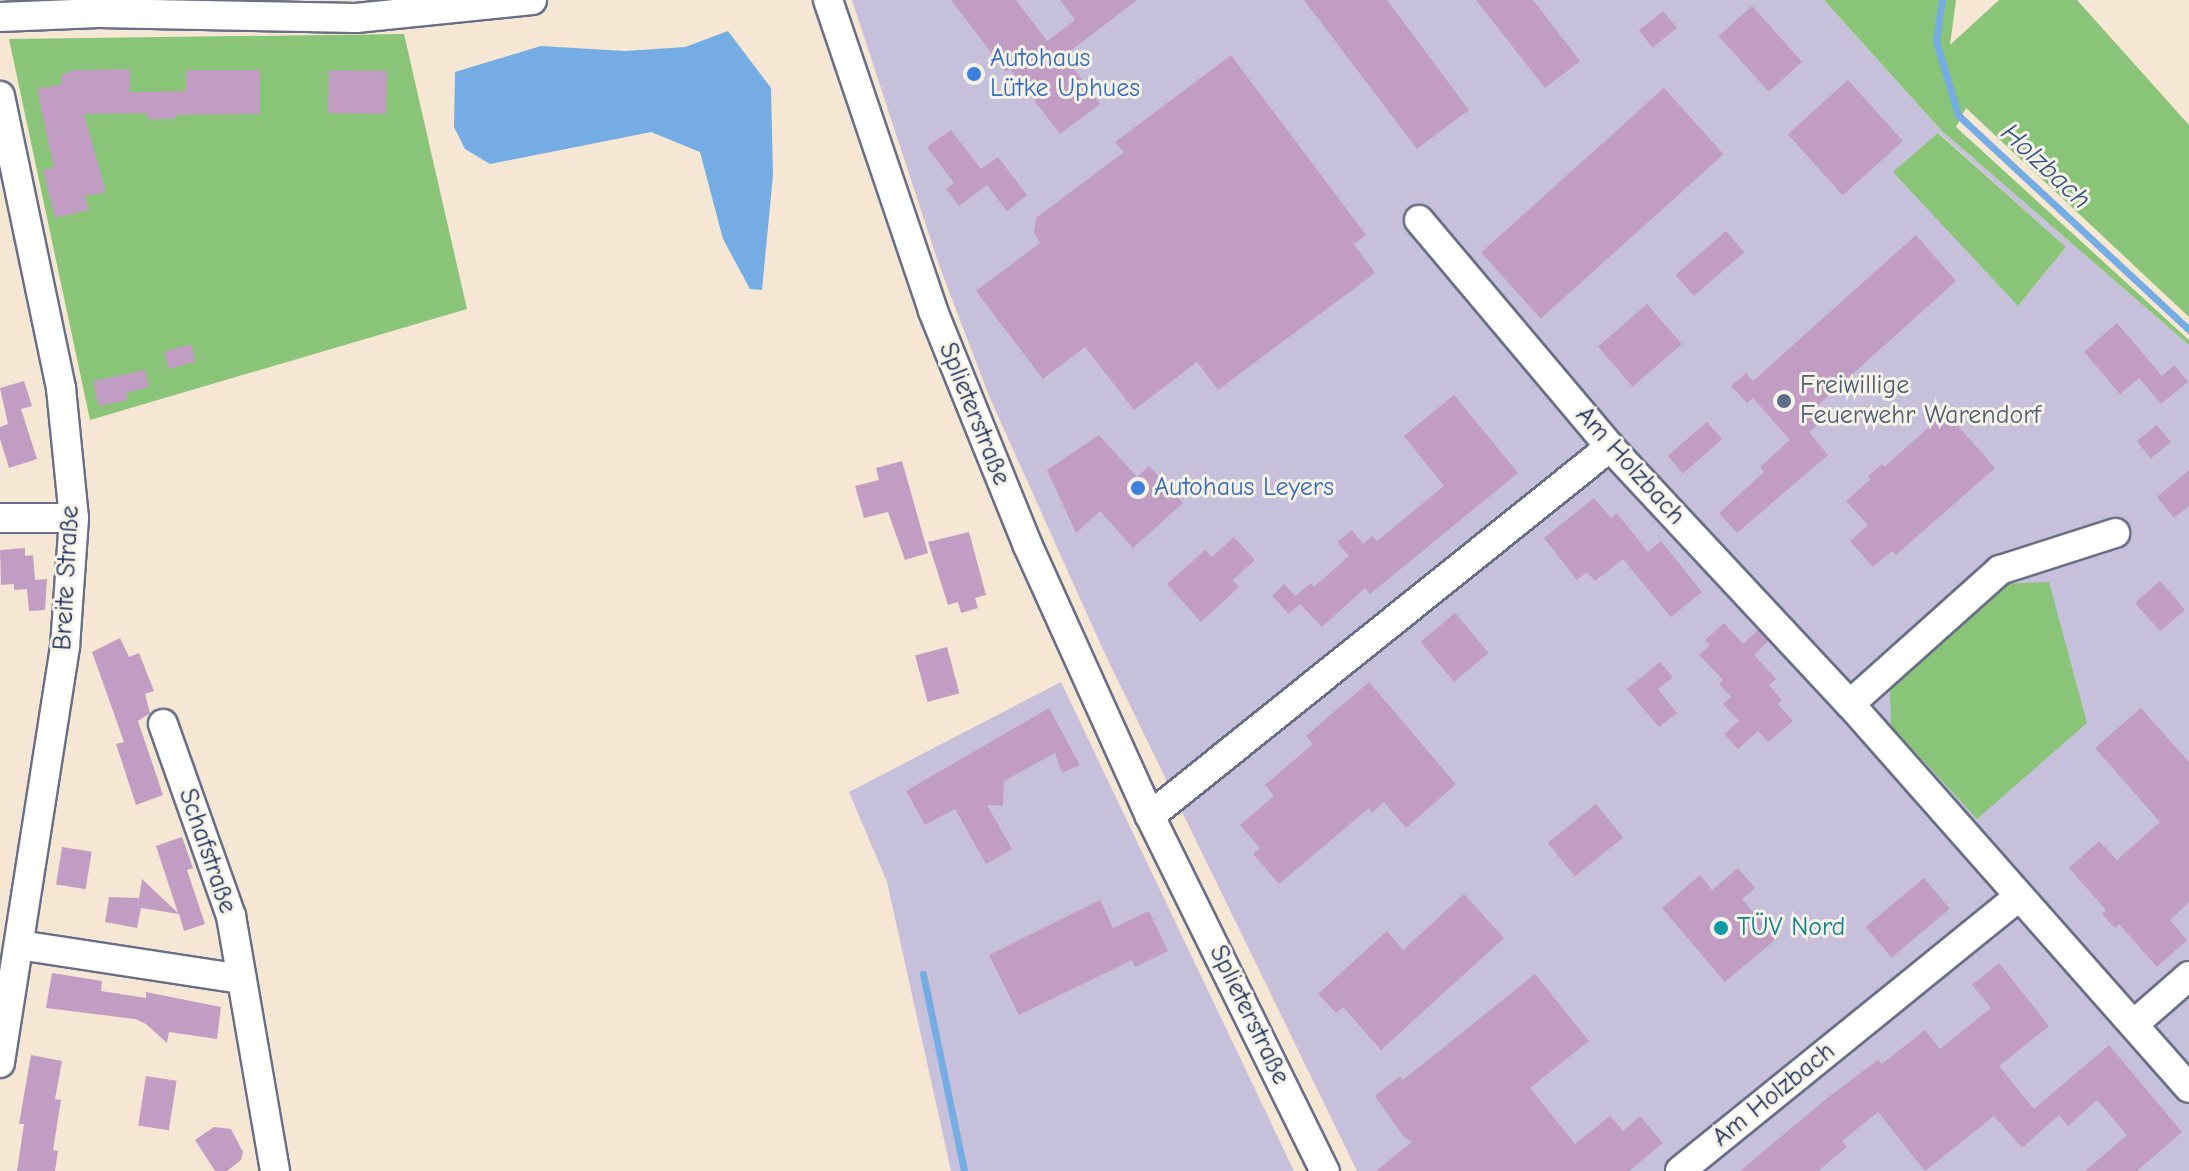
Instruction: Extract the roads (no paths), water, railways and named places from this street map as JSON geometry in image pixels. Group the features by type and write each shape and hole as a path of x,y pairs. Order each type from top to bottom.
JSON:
{"street":[{"path":"0,17 99,13 356,18 532,0"},
{"name":"Splieterstraße","path":"828,0 933,311 1028,546 1150,816 1325,1171"},
{"name":"Breite Straße","path":"0,96 61,388 74,518 65,647 0,1063"},
{"name":"Am Holzbach","path":"1419,220 1610,447 1850,704 2189,1088"},
{"path":"1150,816 1610,447"},
{"path":"0,518 74,518"},
{"path":"1850,704 2000,570 2115,533"},
{"name":"Schafstraße","path":"163,724 231,916 275,1171"},
{"name":"Am Holzbach","path":"1680,1171 2018,897"},
{"path":"19,945 241,979"},
{"path":"2134,1024 2189,976"}],"water":[{"path":"728,31 771,88 773,175 762,290 750,289 723,239 700,152 651,132 490,164 465,149 454,127 455,72 541,46 625,51 685,47"}],"waterway":[{"name":"Holzbach","path":"1942,0 1936,41 1958,115 2189,330"},
{"path":"923,974 964,1171"}],"place":[{"name":"Autohaus Lütke Uphues","path":"974,74"},
{"name":"Freiwillige Feuerwehr Warendorf","path":"1784,401"},
{"name":"Autohaus Leyers","path":"1138,488"},
{"name":"TÜV Nord","path":"1721,928"}]}
